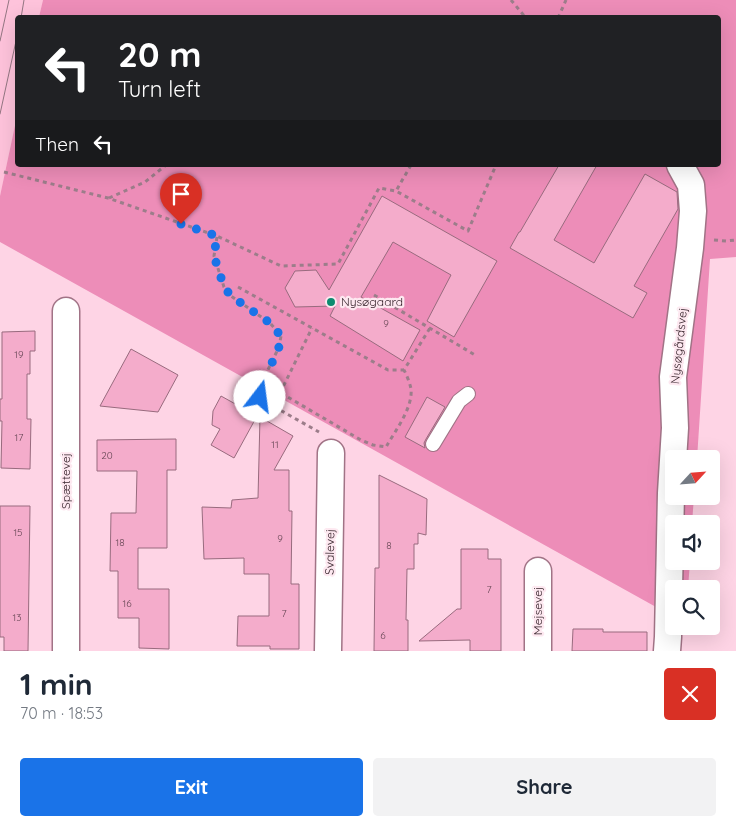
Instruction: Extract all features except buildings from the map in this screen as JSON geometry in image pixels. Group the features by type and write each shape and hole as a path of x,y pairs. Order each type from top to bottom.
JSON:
{"street":[{"name":"Nysøgårdsvej","path":"667,651 671,493 675,428 674,377 693,211 692,185 681,167"},
{"name":"Spættevej","path":"66,311 66,651"},
{"name":"Svalevej","path":"328,444 328,651"},
{"name":"Mejsevej","path":"538,571 538,651"}],"lane":[{"path":"433,444 459,401 468,394"}],"path":[{"path":"511,0 524,15"},
{"path":"559,15 566,0"},
{"path":"108,198 145,182 164,167"},
{"path":"396,191 410,167"},
{"path":"4,172 108,198 217,236 281,266 338,264 379,188 396,191 468,231 495,167"},
{"path":"217,236 214,256 224,287 231,296 270,323 281,336 279,347 262,382 259,392 260,397 328,444"},
{"path":"238,287 388,370 404,370"},
{"path":"374,295 475,355"},
{"path":"280,392 312,328"},
{"path":"404,370 430,328"},
{"path":"262,382 361,440 373,445 386,447 411,400 411,388 404,370"}],"shaded area":[{"path":"0,0 43,0 39,15 15,15 15,125 0,196"},
{"path":"43,0 736,0 736,257 710,259 698,450 665,450 665,505 693,505 693,515 665,515 665,570 689,570 689,580 665,580 665,612 0,242 0,196 15,125 15,167 721,167 721,15 39,15"}],"tram line":[{"path":"0,41 9,0"},
{"path":"22,15 24,0"},
{"path":"0,114 15,46"}],"place":[{"name":"Nysøgaard","path":"331,302"}],"route":[{"path":"181,224 217,236 214,256 224,287 231,296 270,323 281,336 279,347 262,382 259,392 260,397"}]}
